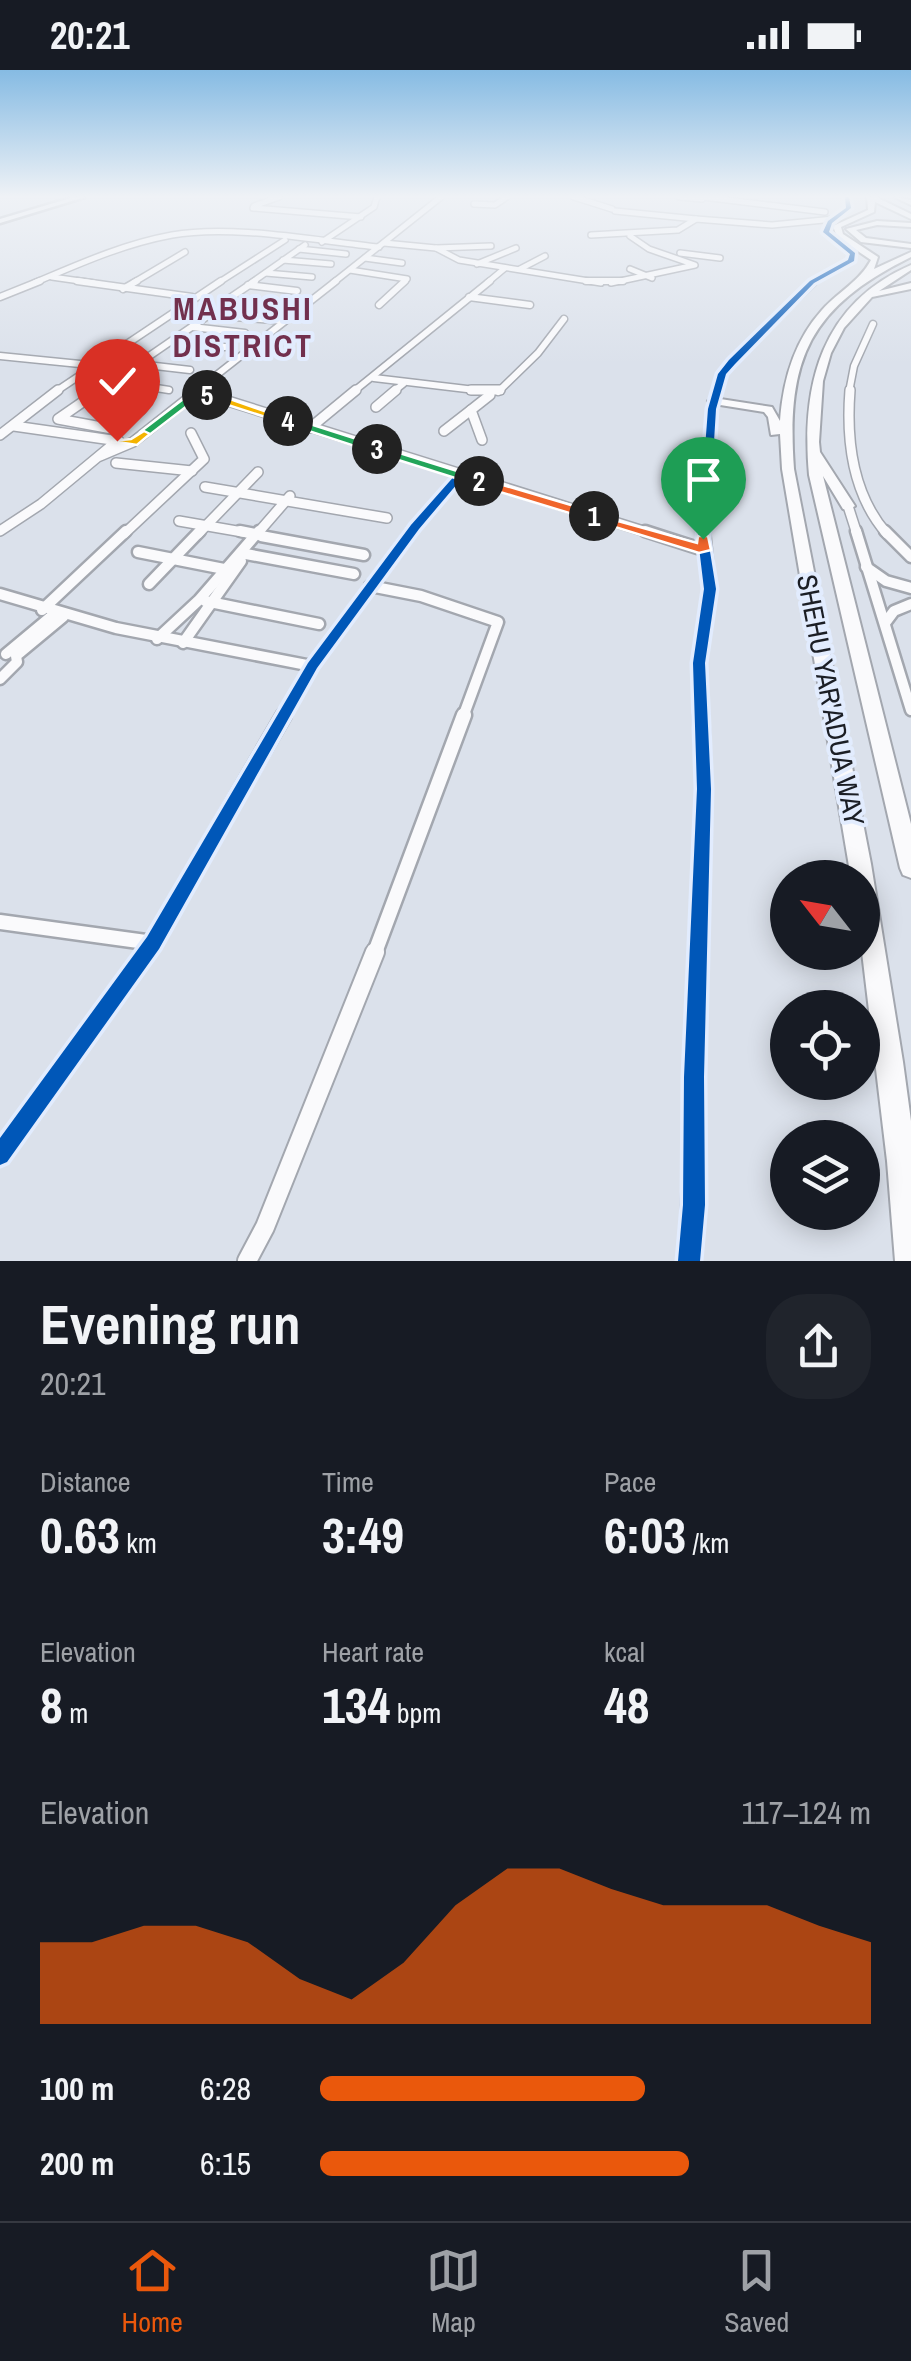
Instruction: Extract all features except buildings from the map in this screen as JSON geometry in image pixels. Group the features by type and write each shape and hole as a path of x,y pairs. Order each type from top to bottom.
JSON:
{"highway":[{"path":"866,253 875,259 867,276"},
{"name":"SHEHU YAR'ADUA WAY","path":"911,254 867,276 817,319 794,364 784,423 786,453 880,975 901,1131 911,1261"},
{"name":"SHEHU YAR'ADUA WAY","path":"911,266 859,301 838,326 821,359 812,398 811,447 911,868"},
{"path":"859,301 911,286"},
{"path":"715,400 773,401 782,375 794,364"},
{"path":"715,400 768,409 786,453"},
{"path":"811,447 848,506"}],"street":[{"path":"0,297 107,253"},
{"path":"123,289 184,253"},
{"path":"0,436 90,365 264,253"},
{"path":"216,308 294,253"},
{"path":"337,253 346,254"},
{"path":"100,456 133,442 372,253"},
{"path":"443,253 477,264 607,284 652,278 721,256 686,253"},
{"path":"477,264 505,253"},
{"path":"659,253 695,266"},
{"path":"689,1261 694,1205 694,1077 704,788 699,663 710,589 704,550 715,400 724,372 798,293 850,261 849,253"},
{"path":"520,270 544,256"},
{"path":"364,258 402,263"},
{"path":"283,260 331,264"},
{"path":"310,428 504,268"},
{"path":"630,269 652,278"},
{"path":"350,270 406,279 379,305"},
{"path":"266,272 312,277"},
{"path":"48,276 192,296"},
{"path":"248,285 297,291"},
{"path":"469,297 530,306"},
{"path":"227,300 300,308"},
{"path":"112,429 58,421 192,327 217,314 285,321"},
{"path":"444,431 490,395 504,390 564,318"},
{"path":"873,324 858,348 849,380 850,431 867,507 911,557"},
{"path":"192,327 245,333"},
{"path":"173,340 225,347"},
{"path":"0,356 90,365"},
{"path":"138,364 190,370"},
{"path":"374,378 490,395"},
{"path":"112,381 170,390"},
{"path":"376,407 403,384"},
{"path":"198,392 704,550"},
{"path":"84,401 141,410"},
{"path":"471,410 482,440"},
{"path":"14,426 133,442"},
{"path":"0,680 17,662 7,654 53,614 192,471 204,454 191,433"},
{"path":"0,531 117,441"},
{"path":"116,463 192,471"},
{"path":"149,584 258,472"},
{"path":"0,1155 153,944 312,666 370,586 460,476"},
{"path":"183,643 224,569 298,486"},
{"path":"205,487 387,518"},
{"path":"848,506 911,710"},
{"path":"179,520 364,555"},
{"path":"157,639 204,601 258,535"},
{"path":"138,552 224,569"},
{"path":"246,554 354,574"},
{"path":"864,565 877,577 911,588"},
{"path":"247,1261 265,1227 398,894 498,622 422,596 370,586"},
{"path":"0,594 53,614 157,639 312,666"},
{"path":"204,601 318,624"},
{"path":"885,624 894,611 911,604"},
{"path":"0,922 153,944"}],"cycle path":[{"path":"689,1261 694,1205 694,1077 704,789 699,663 710,589 703,539 712,409 722,374 732,362 812,282 851,261 851,253"},
{"path":"0,1155 153,943 312,666 415,527 460,475"}],"district":[{"name":"MABUSHI DISTRICT","path":"243,328"}],"route":[{"path":"117,441 133,442 198,392 704,550 703,539"}]}
